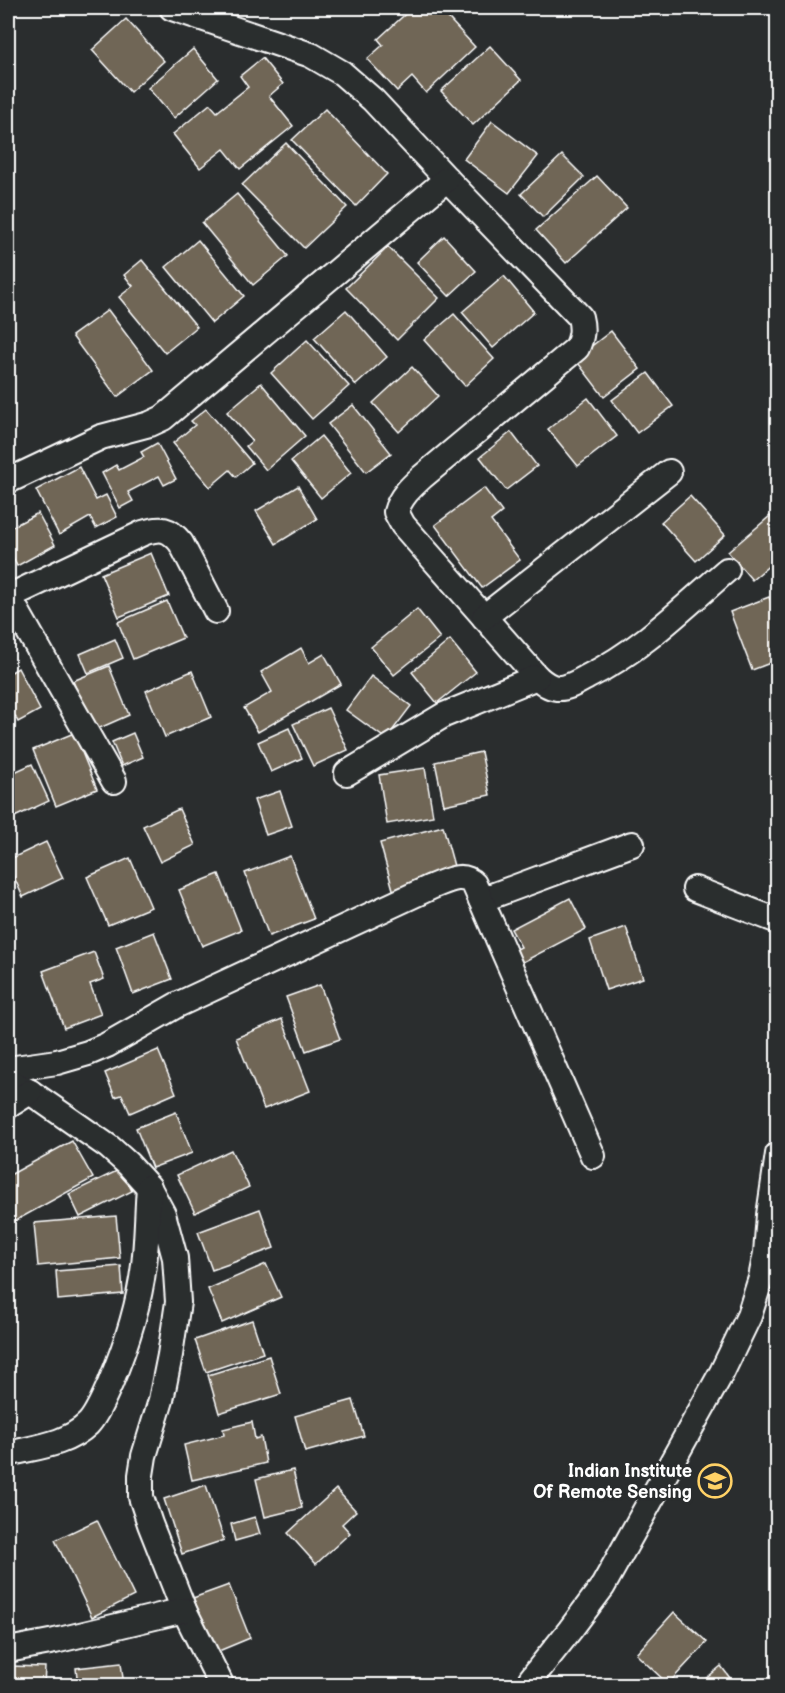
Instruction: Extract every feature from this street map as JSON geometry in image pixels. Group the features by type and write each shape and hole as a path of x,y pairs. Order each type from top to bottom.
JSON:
{"street":[{"path":"172,8 311,55 342,73 373,100 580,317 582,338 577,348 422,477 406,492 396,512 404,525 537,677 548,686 558,688 570,685 611,665 644,642 727,570"},
{"path":"8,481 101,437 163,418 447,179"},
{"path":"484,617 669,472"},
{"path":"114,781 8,597 143,533 166,530 174,534 181,543 216,611"},
{"path":"347,772 444,715 537,677"},
{"path":"481,900 632,844"},
{"path":"8,1069 57,1062 98,1049 177,1005 431,887 464,877 470,879 474,884 593,1156"},
{"path":"695,889 777,921"},
{"path":"8,1080 30,1092 109,1147 149,1187 164,1214 175,1258 177,1302 161,1400 144,1456 141,1497 184,1610 222,1686"},
{"path":"8,1106 30,1092"},
{"path":"529,1686 531,1678 603,1586 722,1372 748,1316 761,1278 775,1188 777,1154"},
{"path":"8,1454 48,1445 69,1437 89,1423 104,1398 121,1359 137,1303 144,1264 149,1187"},
{"path":"8,1650 184,1610"}],"building":[{"path":"412,8 439,8 475,47 426,93 412,77 397,91 367,59 383,45 378,39"},
{"path":"126,19 164,61 130,92 92,50"},
{"path":"490,46 521,80 473,125 441,91"},
{"path":"193,49 218,79 174,118 148,88"},
{"path":"262,58 283,84 269,96 293,126 240,169 224,149 200,168 173,134 210,104 217,112 248,87 240,76"},
{"path":"325,109 387,174 356,206 292,140"},
{"path":"492,121 538,156 509,193 464,159"},
{"path":"286,143 347,207 304,248 242,185"},
{"path":"562,155 584,177 543,217 521,194"},
{"path":"597,176 627,208 566,263 536,230"},
{"path":"237,194 288,256 253,285 202,223"},
{"path":"444,236 476,271 449,296 417,262"},
{"path":"198,240 244,296 212,323 166,267"},
{"path":"388,247 439,298 397,340 346,288"},
{"path":"142,260 197,327 165,353 119,297 133,286 124,275"},
{"path":"504,276 534,312 493,348 462,312"},
{"path":"108,310 153,370 117,397 72,336"},
{"path":"346,310 387,357 356,385 314,338"},
{"path":"454,314 494,359 465,386 424,340"},
{"path":"611,331 640,369 604,397 575,359"},
{"path":"307,340 349,386 312,419 271,373"},
{"path":"412,367 438,396 399,432 373,403"},
{"path":"648,373 673,406 637,433 612,400"},
{"path":"261,383 305,436 266,470 246,446 252,441 227,412"},
{"path":"588,398 617,436 578,466 548,429"},
{"path":"353,405 391,453 366,472 328,424"},
{"path":"206,409 252,463 236,477 230,470 210,487 173,443 195,425 191,421"},
{"path":"511,432 537,466 506,490 480,457"},
{"path":"321,436 351,473 321,498 291,461"},
{"path":"157,443 176,479 164,485 159,476 128,492 133,501 120,508 102,473 116,465 119,470 144,457 141,452"},
{"path":"79,467 96,500 106,495 117,517 96,528 90,517 59,535 36,490"},
{"path":"298,486 317,519 276,544 256,511"},
{"path":"484,488 502,512 491,521 520,560 482,588 435,525"},
{"path":"690,496 725,535 696,561 661,522"},
{"path":"38,513 55,545 17,566 8,547 8,529"},
{"path":"770,516 778,524 778,558 752,580 728,552"},
{"path":"151,553 169,596 119,617 101,574"},
{"path":"769,597 778,618 778,660 752,670 730,612"},
{"path":"167,601 183,638 133,659 118,622"},
{"path":"417,609 440,638 394,675 371,647"},
{"path":"115,639 123,658 88,673 80,654"},
{"path":"450,640 476,672 437,703 412,672"},
{"path":"301,648 309,663 324,654 341,684 258,732 244,708 272,692 261,672"},
{"path":"109,666 129,715 93,731 73,681"},
{"path":"18,668 40,710 18,722 15,716 8,720 8,674"},
{"path":"192,671 211,717 165,737 146,691"},
{"path":"371,676 411,706 386,739 346,710"},
{"path":"328,708 348,750 313,766 293,724"},
{"path":"289,728 302,758 271,772 258,742"},
{"path":"74,733 97,789 56,806 33,750"},
{"path":"133,733 143,757 122,766 112,742"},
{"path":"481,752 490,795 444,805 435,762"},
{"path":"32,764 49,801 8,820 8,775"},
{"path":"425,768 433,816 387,824 379,775"},
{"path":"280,791 292,826 266,835 254,800"},
{"path":"179,809 195,845 160,862 143,826"},
{"path":"443,826 457,877 394,893 380,843"},
{"path":"46,842 63,878 23,897 8,860"},
{"path":"290,856 314,919 269,936 245,873"},
{"path":"130,858 151,907 108,925 87,877"},
{"path":"219,874 241,930 202,946 179,890"},
{"path":"570,898 586,929 521,963 515,950 521,947 511,929"},
{"path":"626,927 643,978 606,990 590,940"},
{"path":"154,932 172,979 133,994 116,947"},
{"path":"94,952 104,979 90,984 101,1014 64,1028 43,971"},
{"path":"320,985 340,1039 306,1051 286,997"},
{"path":"282,1019 310,1091 264,1109 236,1038"},
{"path":"158,1050 176,1093 130,1113 122,1095 115,1097 105,1073"},
{"path":"176,1112 192,1153 152,1168 136,1128"},
{"path":"72,1141 93,1178 15,1221 8,1207 8,1176"},
{"path":"231,1150 249,1187 195,1213 177,1175"},
{"path":"121,1169 132,1191 80,1217 69,1194"},
{"path":"260,1209 274,1248 212,1270 198,1232"},
{"path":"116,1216 120,1258 38,1266 34,1223"},
{"path":"266,1264 281,1297 222,1323 208,1289"},
{"path":"121,1266 123,1294 58,1300 56,1271"},
{"path":"252,1320 263,1353 206,1372 195,1340"},
{"path":"269,1356 281,1394 219,1413 208,1375"},
{"path":"353,1400 364,1436 305,1452 295,1416"},
{"path":"252,1422 255,1439 261,1437 266,1463 192,1480 184,1445 224,1435 223,1429"},
{"path":"293,1470 302,1508 265,1517 256,1479"},
{"path":"206,1485 224,1540 182,1554 164,1499"},
{"path":"336,1489 356,1511 342,1524 350,1533 316,1564 288,1533"},
{"path":"255,1517 260,1534 235,1541 231,1524"},
{"path":"97,1520 134,1596 92,1617 55,1540"},
{"path":"229,1585 250,1638 214,1653 193,1598"},
{"path":"674,1612 707,1642 668,1684 636,1654"},
{"path":"121,1663 124,1686 78,1686 76,1668"},
{"path":"8,1666 45,1667 44,1686 8,1686"},
{"path":"721,1666 736,1686 697,1686"}],"place":[{"name":"Indian Institute Of Remote Sensing","path":"715,1481"}]}
